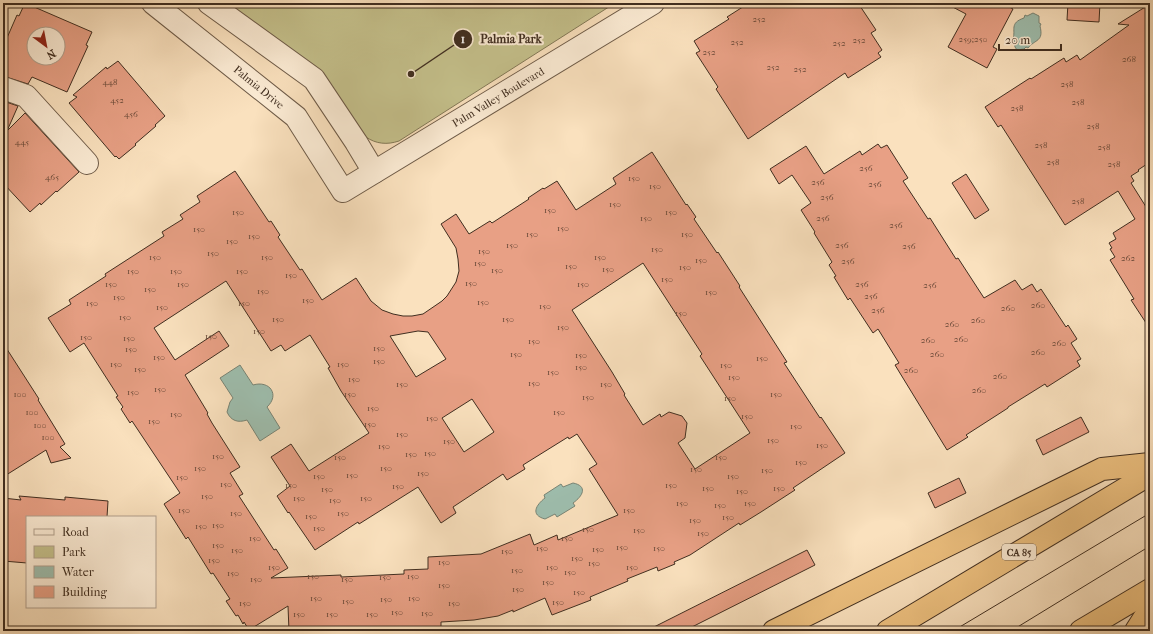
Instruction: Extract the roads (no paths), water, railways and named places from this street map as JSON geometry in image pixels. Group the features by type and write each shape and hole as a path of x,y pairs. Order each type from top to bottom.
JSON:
{"highway":[{"path":"774,631 1102,469 1150,464"},
{"name":"CA 85","path":"888,631 1150,474"},
{"path":"1081,631 1150,590"},
{"path":"1136,631 1150,609"}],"street":[{"name":"Palmia Drive","path":"153,3 296,117 343,191"},
{"path":"209,3 314,79 374,172"},
{"name":"Palm Valley Boulevard","path":"343,191 653,3"},
{"path":"3,88 26,96 87,163"}],"water":[{"path":"1033,13 1039,16 1039,23 1041,24 1040,38 1028,48 1026,47 1024,49 1017,50 1013,39 1015,24 1024,18 1025,15 1027,16"},
{"path":"240,365 253,385 264,385 273,393 273,398 267,407 280,428 260,441 247,420 235,420 227,412 233,398 220,378"},
{"path":"573,483 581,486 582,489 581,494 573,503 575,506 557,517 555,514 545,519 537,515 537,507 545,498 544,495 561,484 563,487"}],"tram line":[{"path":"953,631 1150,513"},
{"path":"1011,631 1150,546"}],"place":[{"name":"Palmia Park","path":"411,74"}]}
